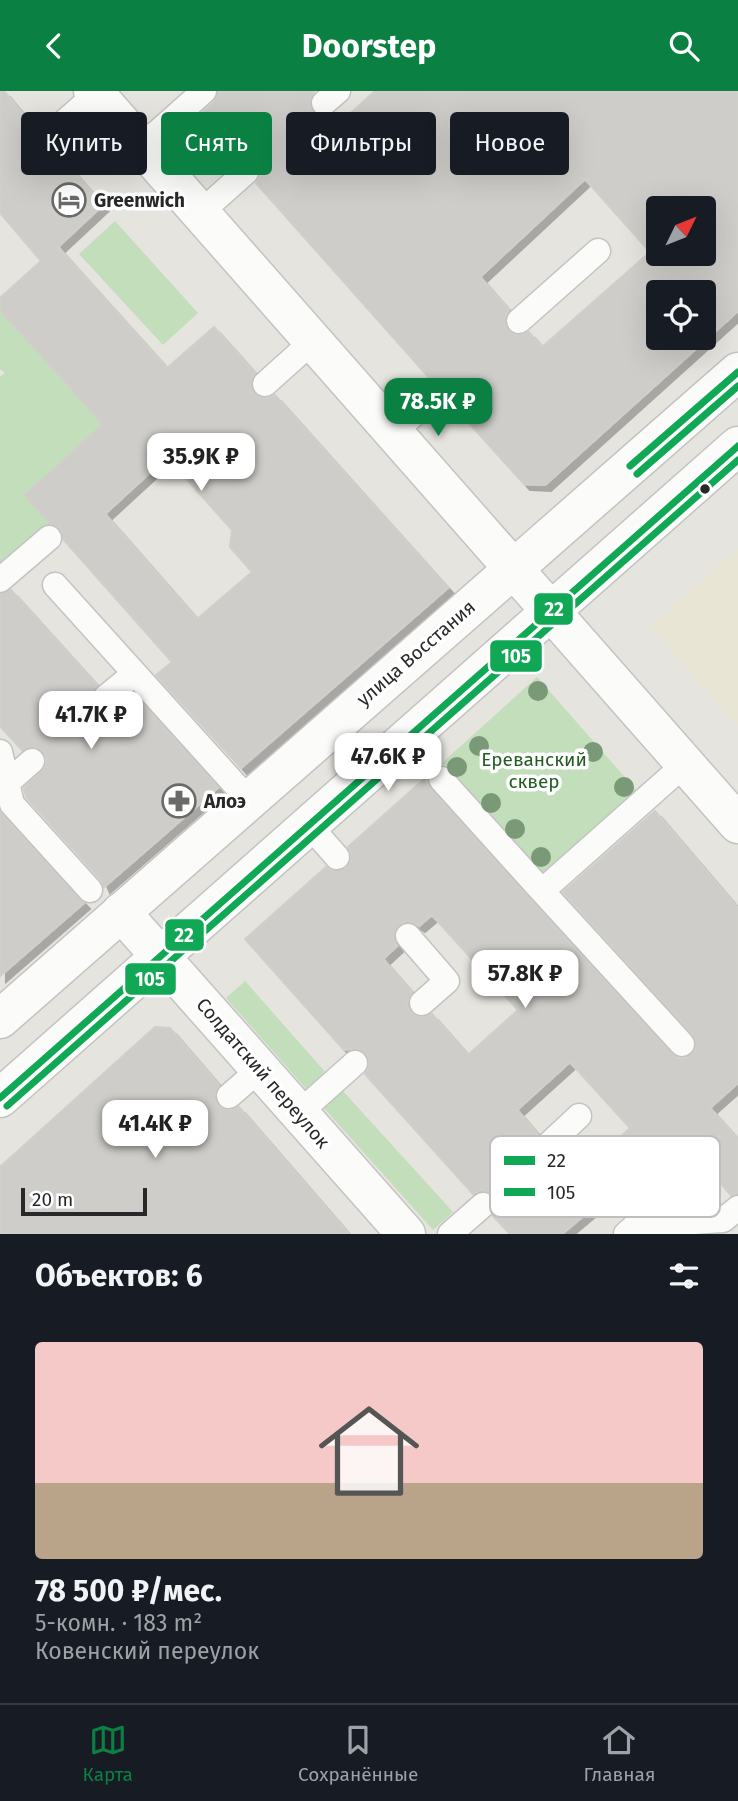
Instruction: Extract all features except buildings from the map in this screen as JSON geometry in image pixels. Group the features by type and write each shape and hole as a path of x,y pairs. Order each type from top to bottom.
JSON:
{"street":[{"path":"94,93 111,112"},
{"path":"147,152 738,824"},
{"name":"улица Восстания","path":"0,1019 105,904 248,800 738,372"},
{"path":"0,1098 738,446"},
{"name":"Солдатский переулок","path":"105,904 160,956 406,1234"}],"lane":[{"path":"147,142 204,91"},
{"path":"74,112 94,93"},
{"path":"200,212 243,175"},
{"path":"520,321 598,251"},
{"path":"265,384 314,341"},
{"path":"394,432 440,391"},
{"path":"0,580 49,538"},
{"path":"55,585 248,800"},
{"path":"107,697 134,674"},
{"path":"0,752 12,804 105,904"},
{"path":"7,783 32,761"},
{"path":"542,891 685,764"},
{"path":"441,779 682,1044"},
{"path":"308,824 337,857"},
{"path":"408,936 447,981 422,1003"},
{"path":"299,1113 355,1063"},
{"path":"229,1096 260,1069"},
{"path":"558,1136 579,1116"},
{"path":"450,1234 483,1205"},
{"path":"626,1234 635,1226 723,1220 738,1208"}],"shaded area":[{"path":"738,548 738,727 651,627"}],"green space":[{"path":"115,221 198,313 163,345 79,254"},
{"path":"0,310 104,424 25,495 62,538 0,596 0,377 5,373 0,369"},
{"name":"Ереванский сквер","path":"537,677 637,791 542,875 442,763"},
{"path":"245,981 327,1074 308,1091 226,998"},
{"path":"342,1090 453,1212 433,1230 323,1107"}],"transit line":[{"name":"22","path":"630,466 738,372"},
{"name":"105","path":"637,474 738,386"},
{"name":"22","path":"0,1098 738,446"},
{"name":"105","path":"7,1106 738,460"}],"place":[{"name":"Greenwich","path":"69,200"},
{"name":"Алоэ","path":"179,801"}]}
